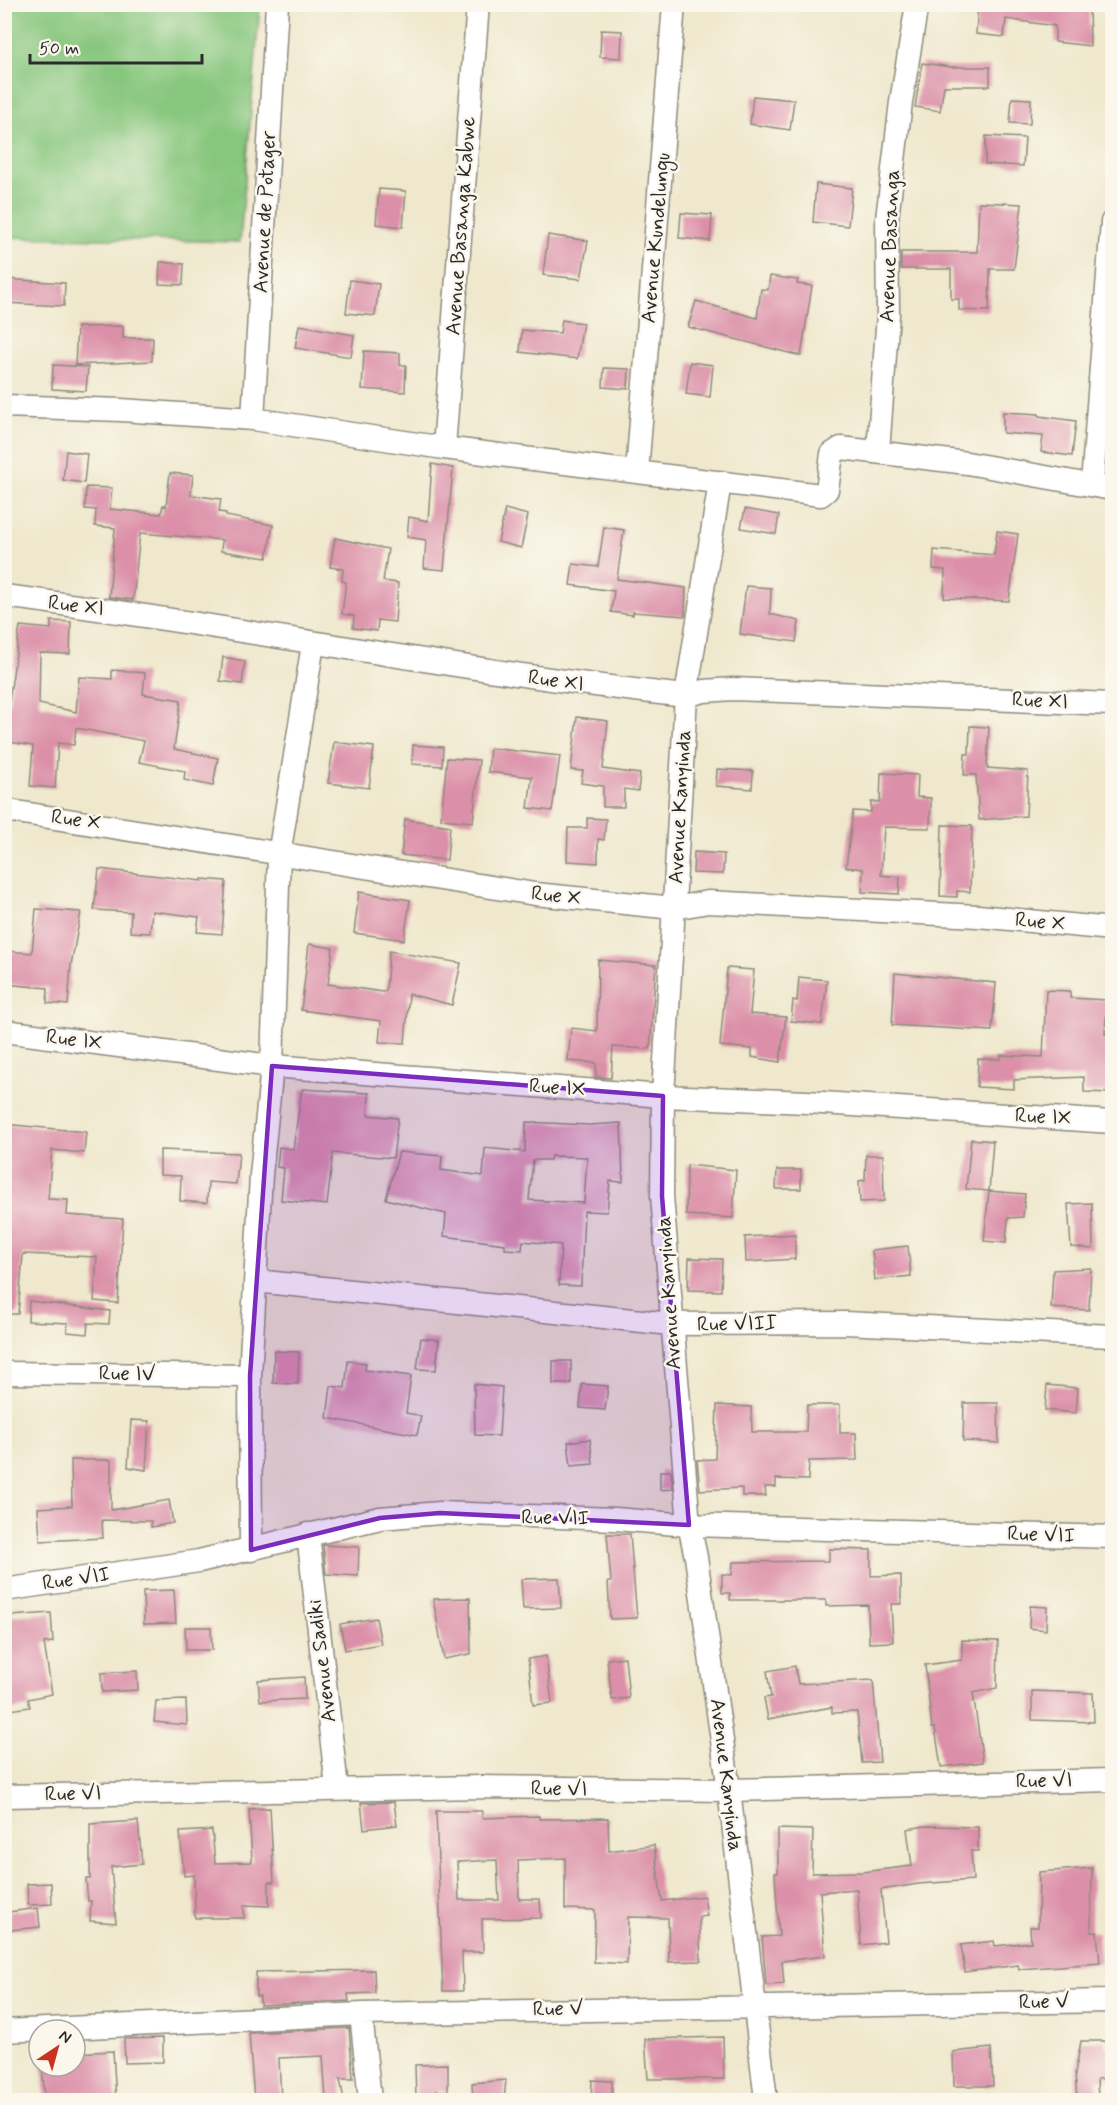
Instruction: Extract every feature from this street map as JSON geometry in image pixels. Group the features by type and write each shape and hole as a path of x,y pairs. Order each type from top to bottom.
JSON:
{"street":[{"name":"Avenue de Potager","path":"253,419 277,4"},
{"name":"Avenue Basanga Kabwe","path":"444,448 478,4"},
{"name":"Avenue Kundelungu","path":"637,472 674,4"},
{"name":"Avenue Basanga","path":"878,452 888,314 887,219 901,102 917,4"},
{"path":"4,406 121,410 253,419 444,448 821,495 827,490 831,459 836,450 878,452 967,463 1102,487 1113,222"},
{"name":"Avenue Kanyinda","path":"720,482 686,696 663,1096 662,1196 689,1525 696,1557 729,1790 766,2100"},
{"name":"Rue XI","path":"4,596 128,612 513,675 686,696 704,691 733,690 1113,704"},
{"path":"250,1550 250,1376 261,1175 272,1066 279,855 313,644"},
{"name":"Rue X","path":"4,810 152,831 279,855 535,894 674,908 708,902 978,916 1113,929"},
{"name":"Rue IX","path":"4,1031 272,1066 663,1096 807,1102 1113,1122"},
{"name":"Rue VIII","path":"255,1281 671,1324 845,1323 1113,1335"},
{"name":"Rue IV","path":"4,1373 250,1376"},
{"name":"Rue VII","path":"4,1590 199,1561 380,1518 440,1514 615,1519 689,1525 1113,1537"},
{"name":"Avenue Sadiki","path":"308,1534 337,1788"},
{"name":"Rue VI","path":"4,1796 337,1788 729,1790 1113,1780"},
{"name":"Rue V","path":"4,2031 361,2014 753,2005 1113,2001"},
{"path":"361,2014 369,2100"}],"highlighted area":[{"path":"272,1066 663,1096 662,1196 689,1525 440,1513 380,1518 251,1550 250,1376"}],"green space":[{"path":"5,4 260,5 240,242 5,237"}],"building":[{"path":"978,4 1089,4 1090,46 1055,42 1055,26 1006,19 1004,37 976,34"},
{"path":"601,30 622,31 621,58 600,57"},
{"path":"922,63 951,67 990,67 990,86 944,86 940,111 915,107"},
{"path":"753,96 794,100 790,130 750,124"},
{"path":"1012,98 1031,99 1030,124 1010,123"},
{"path":"986,136 1025,138 1023,166 985,164"},
{"path":"816,184 852,188 848,226 813,222"},
{"path":"379,189 406,191 403,227 376,224"},
{"path":"979,202 1022,204 1014,269 990,269 989,311 959,310 959,299 951,299 951,269 901,269 901,252 977,252"},
{"path":"681,213 712,215 710,241 679,238"},
{"path":"548,235 588,241 581,279 543,275"},
{"path":"160,262 184,264 183,285 159,284"},
{"path":"770,276 798,280 797,284 812,286 801,356 688,327 696,301 757,318 761,289 768,290"},
{"path":"4,279 65,283 64,306 4,303"},
{"path":"350,280 379,284 375,316 346,313"},
{"path":"562,320 583,323 577,359 520,352 522,330 560,333"},
{"path":"299,325 354,335 351,357 295,348"},
{"path":"123,326 123,338 153,338 152,361 75,365 77,327"},
{"path":"364,351 400,353 400,365 406,365 405,392 362,389"},
{"path":"690,362 713,365 710,397 686,394"},
{"path":"53,365 88,367 86,391 52,389"},
{"path":"604,368 629,369 628,389 603,387"},
{"path":"1003,412 1039,414 1039,416 1076,421 1072,456 1041,452 1043,436 1003,433"},
{"path":"66,451 87,454 84,483 63,480"},
{"path":"432,464 453,468 444,570 424,568 426,540 407,537 409,517 428,521"},
{"path":"170,473 193,475 191,495 221,499 219,512 226,513 226,516 273,525 267,558 221,551 222,540 140,533 133,600 109,597 115,528 95,526 96,510 85,509 86,487 112,488 110,509 161,514 163,505 166,506"},
{"path":"505,509 528,515 521,548 498,542"},
{"path":"745,509 779,515 776,534 741,528"},
{"path":"604,527 624,530 617,579 686,588 685,616 633,612 633,615 611,612 614,591 570,585 573,564 598,567"},
{"path":"997,531 1018,534 1009,601 944,598 945,570 933,569 934,550 994,555"},
{"path":"335,538 388,549 383,581 398,583 395,622 378,620 377,631 353,628 354,616 342,614 346,582 342,581 343,569 330,567"},
{"path":"746,586 771,588 770,614 799,621 796,642 740,634"},
{"path":"51,621 71,622 70,654 40,653 39,704 76,712 79,677 112,679 112,670 145,673 143,694 181,700 174,749 218,758 213,786 184,780 185,771 139,762 144,741 76,728 74,745 58,743 55,788 30,786 33,746 4,741 4,736 20,626 51,629"},
{"path":"223,657 245,661 242,684 220,681"},
{"path":"577,717 608,721 603,769 640,774 638,791 624,789 624,807 603,807 603,786 581,783 583,771 571,770"},
{"path":"970,726 989,727 987,768 1028,771 1026,816 979,820 976,775 964,775 965,754 969,754"},
{"path":"334,742 374,747 369,788 328,783"},
{"path":"413,745 443,747 442,766 412,764"},
{"path":"490,748 560,756 552,811 528,808 532,777 488,772"},
{"path":"447,758 479,760 473,822 441,819"},
{"path":"717,769 753,771 752,789 716,786"},
{"path":"881,773 918,775 917,797 931,798 930,828 884,827 881,875 900,877 899,894 862,892 863,869 846,867 853,811 871,812 871,802 880,802"},
{"path":"587,818 606,819 604,840 598,839 598,863 567,861 568,828 587,828"},
{"path":"405,819 450,826 447,860 401,855"},
{"path":"942,825 972,826 970,892 957,891 957,897 940,896"},
{"path":"694,852 724,854 723,874 693,873"},
{"path":"99,869 202,881 202,879 226,881 222,934 197,932 199,917 152,911 150,933 130,932 131,912 94,910"},
{"path":"359,892 410,900 404,940 354,933"},
{"path":"36,909 81,912 71,965 68,1005 47,1003 48,988 4,984 6,951 32,953"},
{"path":"309,944 333,948 328,984 383,992 386,991 389,951 461,963 452,1005 409,994 405,1043 379,1042 381,1021 301,1010"},
{"path":"598,960 656,965 650,1049 613,1047 611,1078 596,1077 596,1063 568,1061 571,1028 597,1031"},
{"path":"727,968 754,970 750,1014 786,1017 780,1062 752,1057 752,1049 720,1046"},
{"path":"895,973 996,983 992,1031 892,1025"},
{"path":"799,977 827,980 822,1024 791,1021 793,1000 797,1001"},
{"path":"1046,990 1070,991 1070,998 1107,1000 1105,1034 1113,1034 1113,1093 1084,1092 1084,1077 1014,1080 1014,1089 977,1087 978,1059 1001,1059 1001,1055 1043,1057"},
{"path":"302,1089 369,1093 368,1115 398,1118 393,1158 333,1153 327,1205 281,1200 284,1168 277,1167 279,1147 293,1149"},
{"path":"526,1122 589,1125 621,1123 623,1182 610,1181 607,1212 584,1211 581,1286 559,1285 561,1245 523,1241 522,1250 505,1249 505,1244 444,1236 446,1214 386,1199 399,1152 442,1156 441,1170 483,1176 485,1148 525,1152","holes":["551,1156 587,1157 584,1203 529,1200 533,1160 550,1160"]},
{"path":"4,1124 86,1132 84,1153 52,1150 48,1199 68,1200 67,1215 123,1219 118,1303 94,1301 97,1257 23,1254 18,1314 4,1314"},
{"path":"971,1139 993,1141 989,1191 966,1189"},
{"path":"160,1150 239,1153 236,1184 208,1182 207,1203 180,1201 181,1176 160,1175"},
{"path":"866,1155 883,1155 884,1201 860,1202 859,1181 865,1180"},
{"path":"687,1165 736,1170 733,1218 686,1215"},
{"path":"777,1170 801,1170 801,1189 776,1189"},
{"path":"989,1191 1025,1194 1023,1217 1008,1218 1006,1243 984,1241"},
{"path":"1092,1203 1093,1249 1071,1247 1068,1204"},
{"path":"795,1234 795,1259 746,1262 745,1237"},
{"path":"908,1246 911,1276 875,1280 872,1250"},
{"path":"689,1258 722,1259 721,1291 688,1290"},
{"path":"1091,1268 1089,1310 1051,1308 1053,1270"},
{"path":"29,1301 110,1311 109,1324 88,1323 87,1334 67,1332 68,1323 28,1321"},
{"path":"421,1338 439,1340 436,1370 417,1369"},
{"path":"274,1351 299,1352 298,1384 273,1383"},
{"path":"348,1361 366,1363 365,1370 411,1376 406,1413 421,1416 417,1435 327,1418 331,1386 345,1388"},
{"path":"553,1361 571,1361 571,1384 553,1384"},
{"path":"474,1384 502,1387 499,1436 475,1435"},
{"path":"582,1384 608,1386 605,1410 580,1408"},
{"path":"1047,1385 1078,1388 1076,1413 1045,1410"},
{"path":"964,1403 998,1403 999,1443 963,1441"},
{"path":"717,1405 751,1407 752,1432 806,1432 807,1405 840,1405 840,1433 856,1433 857,1460 809,1461 808,1480 776,1479 776,1487 765,1487 766,1496 742,1496 742,1488 700,1490 697,1460 715,1459"},
{"path":"131,1420 149,1421 146,1470 128,1467"},
{"path":"590,1439 593,1464 571,1466 568,1442"},
{"path":"71,1460 111,1460 111,1510 169,1500 173,1523 151,1527 151,1521 102,1520 103,1538 40,1541 38,1508 72,1506"},
{"path":"660,1471 671,1471 673,1489 660,1490"},
{"path":"607,1534 630,1534 637,1618 610,1619 608,1582 611,1582"},
{"path":"323,1545 359,1547 358,1576 326,1574"},
{"path":"829,1549 871,1550 871,1576 901,1575 901,1604 891,1604 893,1642 869,1643 868,1605 826,1606 826,1600 730,1600 730,1593 722,1593 722,1574 732,1575 733,1562 829,1561"},
{"path":"559,1578 561,1608 523,1609 521,1579"},
{"path":"174,1590 176,1623 144,1624 143,1591"},
{"path":"470,1598 471,1654 444,1659 433,1599"},
{"path":"1030,1606 1047,1607 1046,1630 1029,1628"},
{"path":"51,1613 53,1642 44,1643 52,1694 28,1699 30,1707 4,1711 4,1646 9,1646 8,1632 12,1632 11,1616"},
{"path":"376,1618 381,1644 345,1650 340,1624"},
{"path":"185,1627 211,1627 212,1650 186,1650"},
{"path":"962,1640 998,1641 997,1688 973,1693 983,1762 941,1767 935,1728 932,1728 925,1665 962,1660"},
{"path":"546,1656 552,1703 533,1705 528,1659"},
{"path":"625,1657 629,1698 612,1700 607,1659"},
{"path":"795,1666 798,1684 873,1680 880,1762 862,1763 857,1712 832,1713 832,1707 768,1719 764,1698 771,1697 767,1671"},
{"path":"137,1671 138,1690 102,1692 101,1673"},
{"path":"304,1677 305,1699 260,1701 258,1680"},
{"path":"1032,1691 1093,1693 1094,1722 1032,1720"},
{"path":"186,1700 187,1725 154,1722 156,1701"},
{"path":"394,1802 397,1825 364,1829 361,1803"},
{"path":"270,1808 274,1882 269,1882 269,1906 244,1905 244,1918 195,1918 194,1875 184,1876 180,1832 212,1830 215,1863 252,1862 249,1809"},
{"path":"436,1811 482,1811 482,1818 539,1816 539,1819 608,1818 609,1851 654,1845 662,1901 704,1896 707,1916 699,1917 701,1961 669,1962 668,1918 628,1917 627,1964 594,1962 595,1910 565,1909 565,1858 518,1860 519,1899 540,1899 541,1918 482,1919 483,1952 462,1952 463,1991 443,1991","holes":["497,1860 499,1900 459,1900 457,1862"]},
{"path":"138,1821 142,1864 111,1867 116,1923 90,1921 91,1901 88,1901 86,1879 90,1879 90,1824"},
{"path":"925,1826 978,1827 978,1851 971,1851 973,1880 918,1884 881,1890 886,1942 861,1945 857,1889 820,1892 825,1956 782,1961 784,1984 766,1985 762,1937 779,1936 775,1873 778,1873 778,1829 813,1830 812,1873 862,1872 912,1866 907,1829"},
{"path":"1092,1868 1091,1932 1097,1932 1100,1963 1019,1969 1018,1965 965,1972 961,1945 994,1941 995,1946 1031,1942 1030,1927 1038,1927 1039,1872"},
{"path":"51,1883 52,1904 28,1905 27,1884"},
{"path":"38,1908 40,1927 11,1930 9,1912"},
{"path":"374,1970 375,1993 348,1994 349,2001 260,2005 260,1996 256,1996 256,1972"},
{"path":"349,2028 353,2079 340,2079 344,2100 326,2100 323,2056 279,2058 281,2100 254,2100 249,2033"},
{"path":"723,2037 724,2079 648,2079 645,2039"},
{"path":"163,2038 163,2062 125,2063 124,2039"},
{"path":"1081,2041 1106,2041 1106,2047 1113,2050 1113,2078 1097,2079 1098,2100 1077,2100 1075,2073"},
{"path":"991,2048 993,2086 954,2086 953,2052"},
{"path":"113,2051 116,2100 45,2100 43,2078 87,2078 87,2052"},
{"path":"448,2064 448,2091 436,2091 437,2100 416,2100 415,2065"},
{"path":"506,2080 504,2100 473,2100 472,2083"},
{"path":"592,2080 612,2081 612,2100 591,2100"}]}
